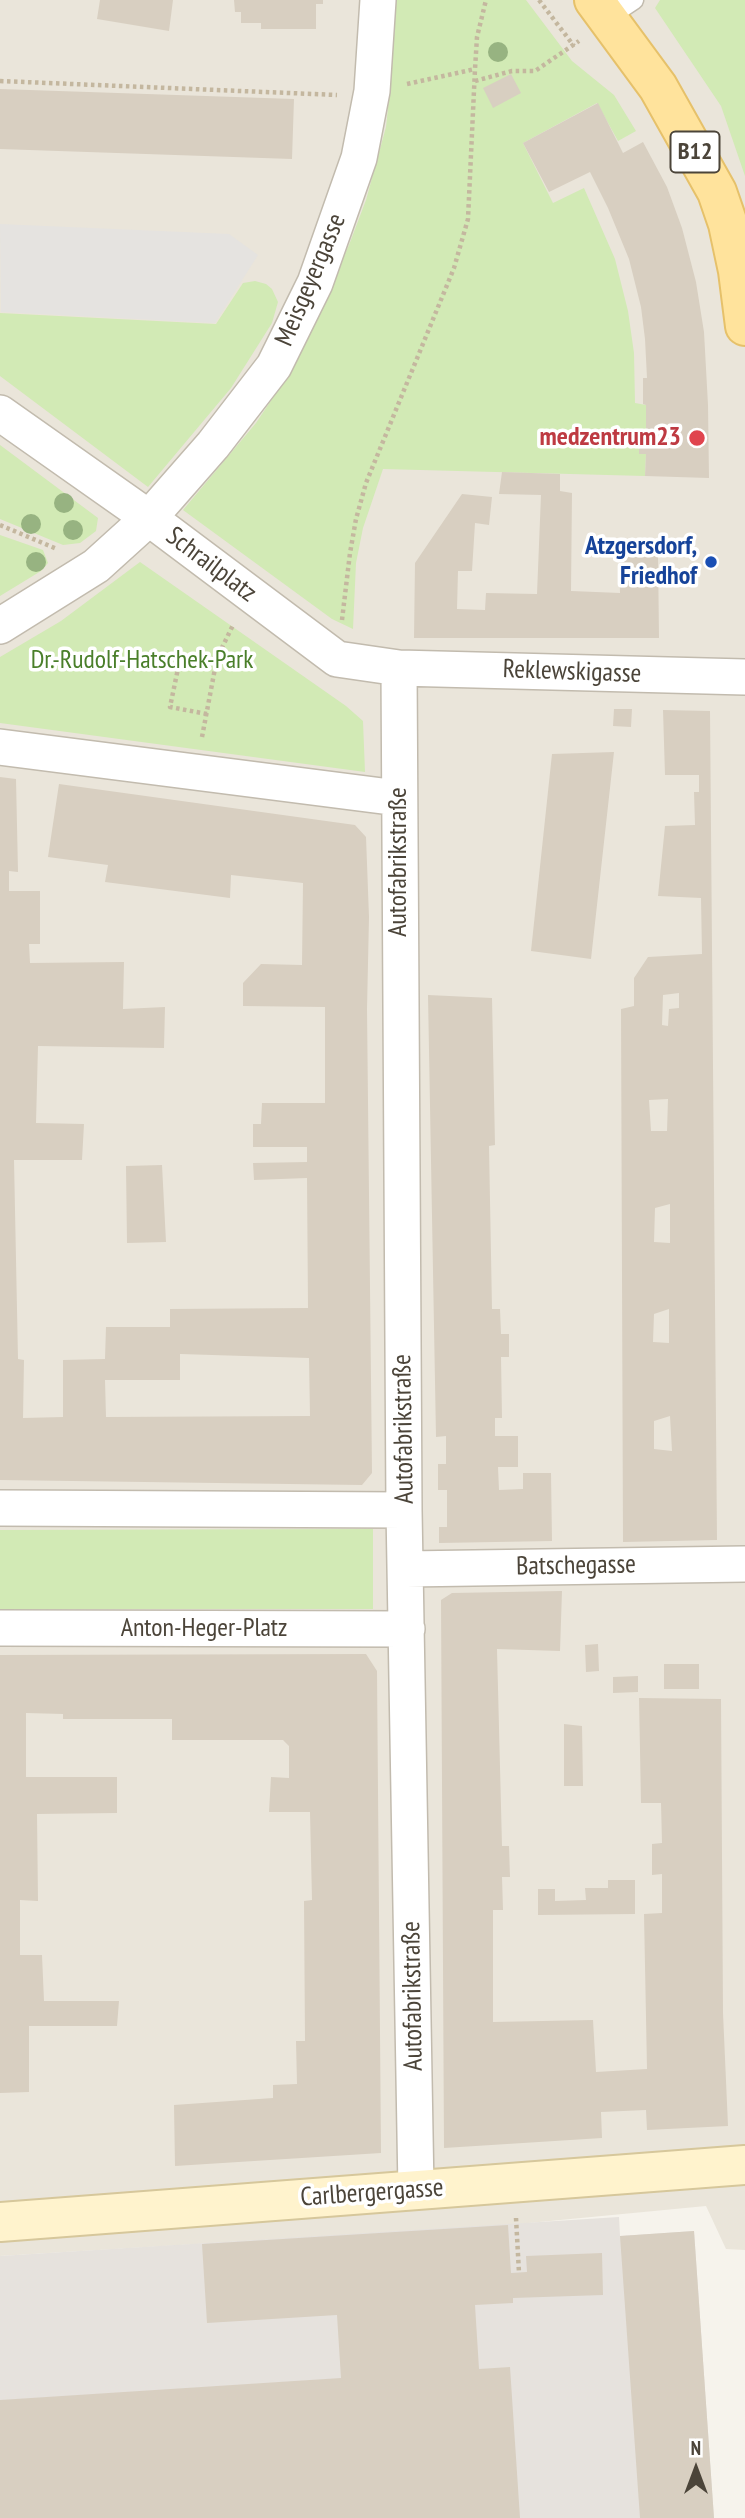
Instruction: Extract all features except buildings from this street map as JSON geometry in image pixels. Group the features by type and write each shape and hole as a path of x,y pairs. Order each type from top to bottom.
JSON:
{"main road":[{"name":"B12","path":"612,6 717,192 728,224 738,271 745,326"},
{"name":"Carlbergergasse","path":"0,2222 745,2165"}],"street":[{"name":"Meisgeyergasse","path":"149,518 213,445 274,366 315,283 359,158 372,91 378,0"},
{"path":"0,412 149,518"},
{"name":"Schrailplatz","path":"0,626 96,566 149,518 338,659 398,668"},
{"name":"Reklewskigasse","path":"398,668 745,677"},
{"name":"Autofabrikstraße","path":"398,668 404,1510 416,2190"},
{"path":"0,747 398,798"},
{"path":"0,1508 404,1510"},
{"name":"Batschegasse","path":"407,1569 745,1564"},
{"name":"Anton-Heger-Platz","path":"0,1628 407,1629"}],"path":[{"path":"338,659 350,553 366,483 454,268 465,232 471,191 477,37 486,0"},
{"path":"539,0 574,46"},
{"path":"475,81 512,71 535,71 574,46 612,6"},
{"path":"0,81 349,96 475,69"},
{"path":"0,525 96,566"},
{"path":"194,772 217,657 247,593"},
{"path":"207,713 170,707 180,659 217,657"},
{"path":"513,2182 519,2273"}],"shaded area":[{"path":"0,0 745,0 745,2250 726,2249 706,2206 508,2225 0,2256"},
{"path":"0,224 229,234 258,255 215,323 1,312"},
{"path":"619,2217 620,2236 694,2231 714,2518 0,2518 0,2256"}],"green space":[{"path":"395,0 526,0 572,61 614,95 636,131 618,141 597,103 523,143 553,203 584,188 615,259 628,311 634,353 635,403 646,405 646,430 639,430 639,453 646,454 645,476 383,469 363,528 356,563 353,629 332,619 183,510 256,423 294,366 349,245 366,200 386,127"},
{"path":"660,0 745,0 745,176 721,106 655,8"},
{"path":"255,281 272,289 278,302 272,323 231,388 148,487 0,376 0,313 216,324 243,283"},
{"path":"0,445 98,518 96,531 80,543 63,545 0,519"},
{"path":"0,535 43,550 48,563 41,571 0,596"},
{"name":"Dr.-Rudolf-Hatschek-Park","path":"140,562 346,706 363,721 365,772 0,723 0,657 61,621"},
{"path":"373,1529 373,1609 0,1609 0,1530"}],"place":[{"name":"medzentrum23","path":"697,438"},
{"name":"Atzgersdorf, Friedhof","path":"711,562"}]}
